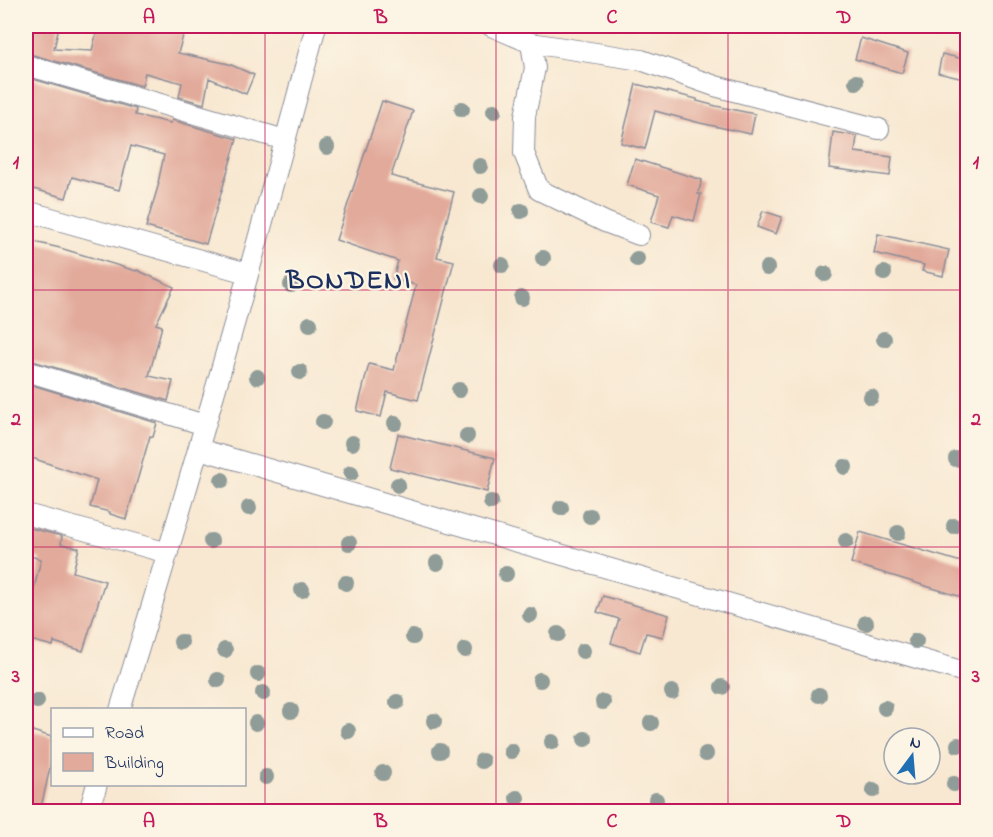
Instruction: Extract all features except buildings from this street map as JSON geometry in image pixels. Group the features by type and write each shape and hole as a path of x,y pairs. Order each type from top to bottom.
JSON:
{"street":[{"path":"121,708 206,425 316,26"},
{"path":"491,26 531,43 641,60 715,86 879,129"},
{"path":"531,43 535,68 525,116 524,153 539,190 605,222 639,235"},
{"path":"26,64 285,140"},
{"path":"26,211 248,273"},
{"path":"26,371 206,425"},
{"path":"199,449 968,673"},
{"path":"26,514 168,553"},
{"path":"89,812 96,786"}],"district":[{"name":"BONDENI","path":"349,281"}]}
